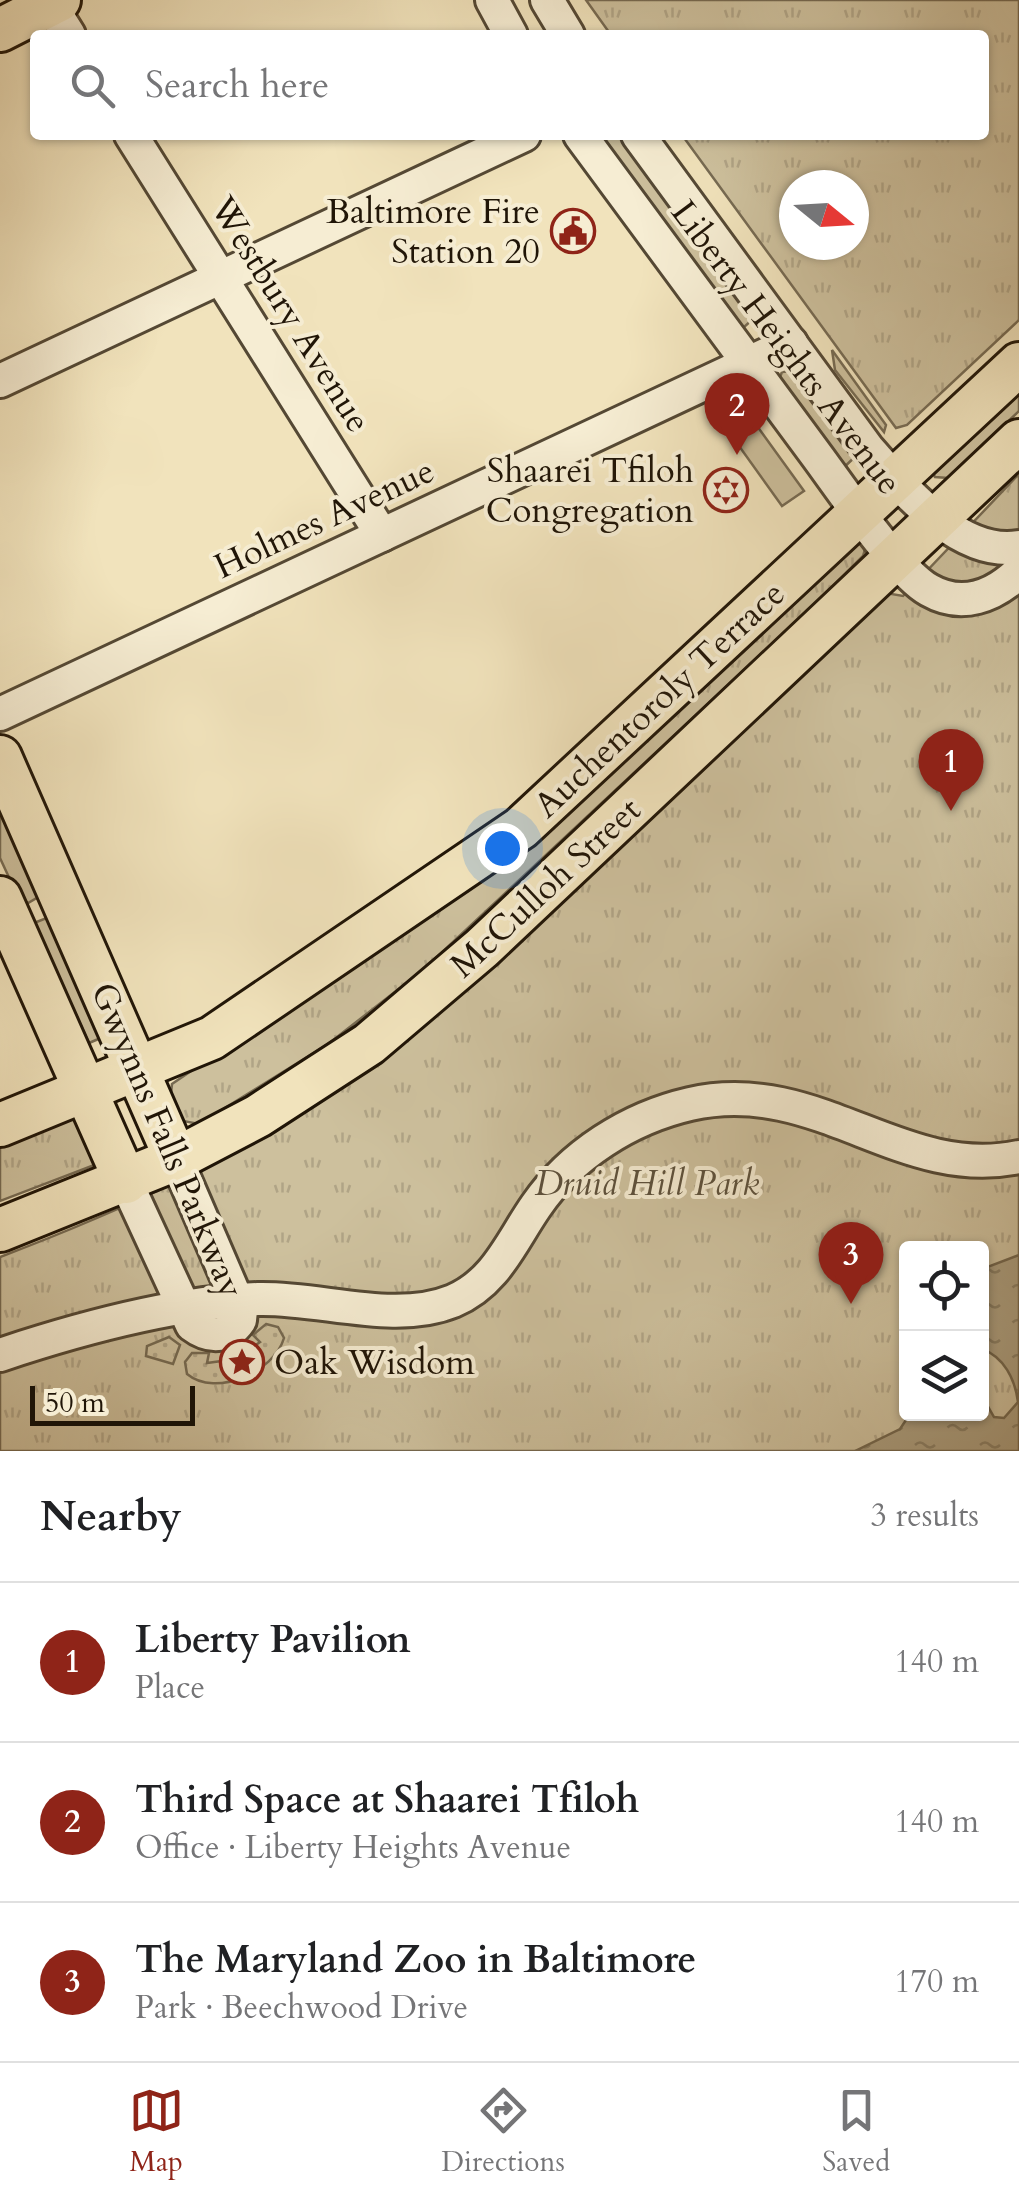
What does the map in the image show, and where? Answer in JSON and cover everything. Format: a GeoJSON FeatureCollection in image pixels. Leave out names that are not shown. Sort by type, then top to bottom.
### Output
{"type":"FeatureCollection","features":[{"type":"Feature","properties":{"kind":"main road"},"geometry":{"type":"LineString","coordinates":[[0,30],[60,8]]}},
{"type":"Feature","properties":{"kind":"main road","name":"Auchentoroly Terrace"},"geometry":{"type":"LineString","coordinates":[[0,1126],[140,1071],[239,1020],[521,828],[1019,364]]}},
{"type":"Feature","properties":{"kind":"main road","name":"McCulloh Street"},"geometry":{"type":"LineString","coordinates":[[0,1230],[176,1160],[298,1092],[401,1019],[1019,441]]}},
{"type":"Feature","properties":{"kind":"main road","name":"Gwynns Falls Parkway"},"geometry":{"type":"LineString","coordinates":[[0,757],[176,1160]]}},
{"type":"Feature","properties":{"kind":"main road","name":"Gwynns Falls Parkway"},"geometry":{"type":"LineString","coordinates":[[0,898],[126,1182]]}},
{"type":"Feature","properties":{"kind":"street"},"geometry":{"type":"LineString","coordinates":[[492,0],[508,30]]}},
{"type":"Feature","properties":{"kind":"street"},"geometry":{"type":"LineString","coordinates":[[547,0],[565,30]]}},
{"type":"Feature","properties":{"kind":"street","name":"Westbury Avenue"},"geometry":{"type":"LineString","coordinates":[[135,140],[382,535]]}},
{"type":"Feature","properties":{"kind":"street"},"geometry":{"type":"LineString","coordinates":[[0,381],[514,140]]}},
{"type":"Feature","properties":{"kind":"street","name":"Liberty Heights Avenue"},"geometry":{"type":"LineString","coordinates":[[584,140],[859,514],[921,585],[953,598],[983,597],[1019,572]]}},
{"type":"Feature","properties":{"kind":"street","name":"Liberty Heights Avenue"},"geometry":{"type":"LineString","coordinates":[[642,140],[868,449],[938,518],[988,548],[1019,548]]}},
{"type":"Feature","properties":{"kind":"street","name":"Holmes Avenue"},"geometry":{"type":"LineString","coordinates":[[0,714],[791,343]]}},
{"type":"Feature","properties":{"kind":"street"},"geometry":{"type":"LineString","coordinates":[[238,1301],[274,1299],[394,1309],[453,1301],[497,1268],[556,1179],[583,1156],[615,1133],[691,1104],[787,1102],[933,1155],[986,1162],[1019,1157]]}},
{"type":"Feature","properties":{"kind":"street","name":"Gwynns Falls Parkway"},"geometry":{"type":"LineString","coordinates":[[126,1182],[183,1310],[199,1330],[227,1332],[240,1320],[238,1301],[176,1160]]}},
{"type":"Feature","properties":{"kind":"street"},"geometry":{"type":"LineString","coordinates":[[0,1355],[183,1310]]}},
{"type":"Feature","properties":{"kind":"green space"},"geometry":{"type":"Polygon","coordinates":[[[586,0],[1019,0],[1019,320],[907,425],[896,428],[686,140],[989,140],[989,30],[607,30],[586,0]]]}},
{"type":"Feature","properties":{"kind":"green space"},"geometry":{"type":"Polygon","coordinates":[[[603,140],[629,140],[754,318],[742,329],[603,140]]]}},
{"type":"Feature","properties":{"kind":"green space"},"geometry":{"type":"Polygon","coordinates":[[[832,350],[886,425],[884,432],[835,370],[832,350]]]}},
{"type":"Feature","properties":{"kind":"green space"},"geometry":{"type":"Polygon","coordinates":[[[793,371],[857,455],[841,470],[778,382],[782,372],[793,371]]]}},
{"type":"Feature","properties":{"kind":"green space"},"geometry":{"type":"Polygon","coordinates":[[[1019,383],[1019,411],[948,478],[935,477],[932,471],[1019,383]]]}},
{"type":"Feature","properties":{"kind":"green space"},"geometry":{"type":"Polygon","coordinates":[[[744,408],[804,491],[782,506],[729,432],[744,408]]]}},
{"type":"Feature","properties":{"kind":"green space","name":"Druid Hill Park"},"geometry":{"type":"Polygon","coordinates":[[[1019,474],[1019,1451],[0,1451],[0,1257],[180,1180],[266,1134],[349,1082],[886,593],[903,596],[1019,474]]]}},
{"type":"Feature","properties":{"kind":"green space"},"geometry":{"type":"Polygon","coordinates":[[[860,539],[866,546],[863,556],[821,598],[423,970],[328,1044],[199,1124],[183,1121],[171,1094],[172,1084],[399,930],[860,539]]]}},
{"type":"Feature","properties":{"kind":"green space"},"geometry":{"type":"Polygon","coordinates":[[[0,801],[40,896],[28,903],[19,899],[0,858],[0,801]]]}},
{"type":"Feature","properties":{"kind":"green space"},"geometry":{"type":"Polygon","coordinates":[[[49,917],[103,1037],[89,1043],[34,923],[49,917]]]}},
{"type":"Feature","properties":{"kind":"green space"},"geometry":{"type":"Polygon","coordinates":[[[75,1116],[97,1164],[0,1201],[0,1143],[75,1116]]]}},
{"type":"Feature","properties":{"kind":"green space"},"geometry":{"type":"Polygon","coordinates":[[[266,1324],[278,1327],[284,1338],[257,1371],[243,1378],[213,1383],[187,1374],[185,1362],[192,1353],[209,1353],[207,1363],[236,1359],[260,1342],[253,1335],[266,1324]]]}},
{"type":"Feature","properties":{"kind":"green space"},"geometry":{"type":"Polygon","coordinates":[[[169,1337],[180,1345],[173,1364],[146,1356],[147,1346],[169,1337]]]}},
{"type":"Feature","properties":{"kind":"water"},"geometry":{"type":"Polygon","coordinates":[[[1019,1255],[1019,1451],[855,1451],[900,1429],[905,1421],[989,1421],[989,1408],[994,1417],[1004,1418],[1018,1402],[1007,1370],[989,1352],[989,1266],[1019,1255]]]}},
{"type":"Feature","properties":{"kind":"place","name":"Baltimore Fire Station 20"},"geometry":{"type":"Point","coordinates":[573,231]}},
{"type":"Feature","properties":{"kind":"place","name":"Third Space at Shaarei Tfiloh"},"geometry":{"type":"Point","coordinates":[737,455]}},
{"type":"Feature","properties":{"kind":"place","name":"Shaarei Tfiloh Congregation"},"geometry":{"type":"Point","coordinates":[726,490]}},
{"type":"Feature","properties":{"kind":"place","name":"Liberty Pavilion"},"geometry":{"type":"Point","coordinates":[951,811]}},
{"type":"Feature","properties":{"kind":"place","name":"The Maryland Zoo in Baltimore"},"geometry":{"type":"Point","coordinates":[851,1304]}},
{"type":"Feature","properties":{"kind":"place","name":"Oak Wisdom"},"geometry":{"type":"Point","coordinates":[242,1362]}}]}
